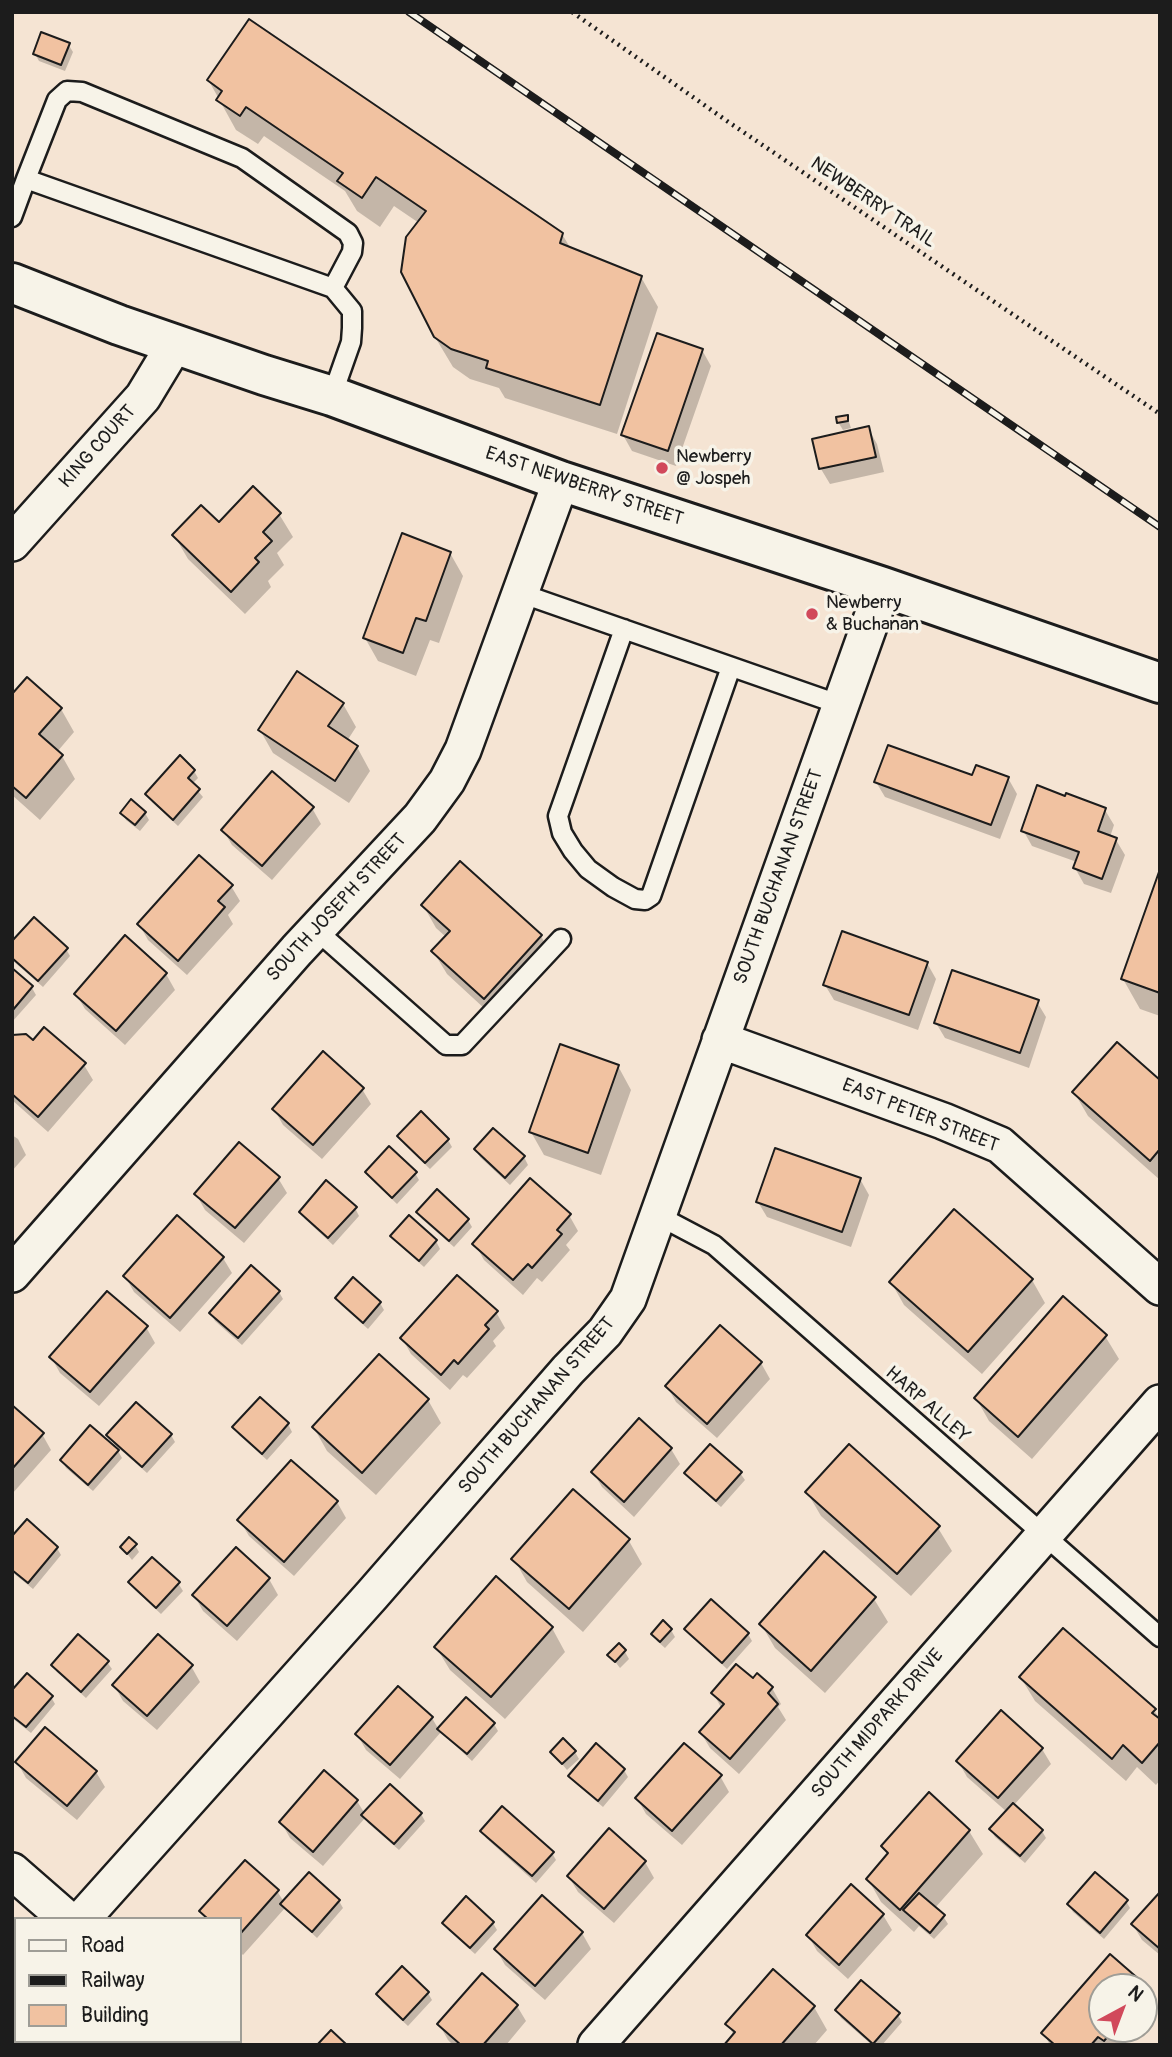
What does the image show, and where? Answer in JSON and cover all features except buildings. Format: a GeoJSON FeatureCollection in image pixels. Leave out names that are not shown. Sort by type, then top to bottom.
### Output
{"type":"FeatureCollection","features":[{"type":"Feature","properties":{"kind":"main road","name":"EAST NEWBERRY STREET"},"geometry":{"type":"LineString","coordinates":[[12,283],[118,325],[331,396],[561,481],[883,587],[1160,683]]}},
{"type":"Feature","properties":{"kind":"street","name":"KING COURT"},"geometry":{"type":"LineString","coordinates":[[16,533],[143,397],[176,344]]}},
{"type":"Feature","properties":{"kind":"street","name":"SOUTH JOSEPH STREET"},"geometry":{"type":"LineString","coordinates":[[12,1274],[316,930],[420,818],[447,781],[463,750],[561,481]]}},
{"type":"Feature","properties":{"kind":"street","name":"SOUTH BUCHANAN STREET"},"geometry":{"type":"LineString","coordinates":[[84,1917],[604,1332],[628,1299],[883,587]]}},
{"type":"Feature","properties":{"kind":"street","name":"EAST PETER STREET"},"geometry":{"type":"LineString","coordinates":[[720,1040],[943,1121],[1000,1145],[1160,1287]]}},
{"type":"Feature","properties":{"kind":"street","name":"SOUTH MIDPARK DRIVE"},"geometry":{"type":"LineString","coordinates":[[596,2045],[1160,1403]]}},
{"type":"Feature","properties":{"kind":"street"},"geometry":{"type":"LineString","coordinates":[[12,1871],[65,1917]]}},
{"type":"Feature","properties":{"kind":"lane"},"geometry":{"type":"LineString","coordinates":[[12,217],[57,100],[67,91],[82,92],[242,158],[348,233],[353,243],[352,251],[333,288]]}},
{"type":"Feature","properties":{"kind":"lane"},"geometry":{"type":"LineString","coordinates":[[26,180],[333,288],[352,311],[352,328],[351,342],[331,396]]}},
{"type":"Feature","properties":{"kind":"lane"},"geometry":{"type":"LineString","coordinates":[[520,593],[841,705]]}},
{"type":"Feature","properties":{"kind":"lane"},"geometry":{"type":"LineString","coordinates":[[624,629],[558,816],[562,833],[588,869],[635,899],[645,900],[652,896],[732,667]]}},
{"type":"Feature","properties":{"kind":"lane"},"geometry":{"type":"LineString","coordinates":[[316,930],[446,1045],[462,1045],[561,939]]}},
{"type":"Feature","properties":{"kind":"lane","name":"HARP ALLEY"},"geometry":{"type":"LineString","coordinates":[[659,1216],[714,1245],[1160,1637]]}},
{"type":"Feature","properties":{"kind":"path","name":"NEWBERRY TRAIL"},"geometry":{"type":"LineString","coordinates":[[572,12],[727,121],[1160,414]]}},
{"type":"Feature","properties":{"kind":"railway"},"geometry":{"type":"LineString","coordinates":[[409,12],[1160,527]]}},
{"type":"Feature","properties":{"kind":"place","name":"Newberry @ Jospeh"},"geometry":{"type":"Point","coordinates":[662,468]}},
{"type":"Feature","properties":{"kind":"place","name":"Newberry & Buchanan"},"geometry":{"type":"Point","coordinates":[812,614]}}]}
